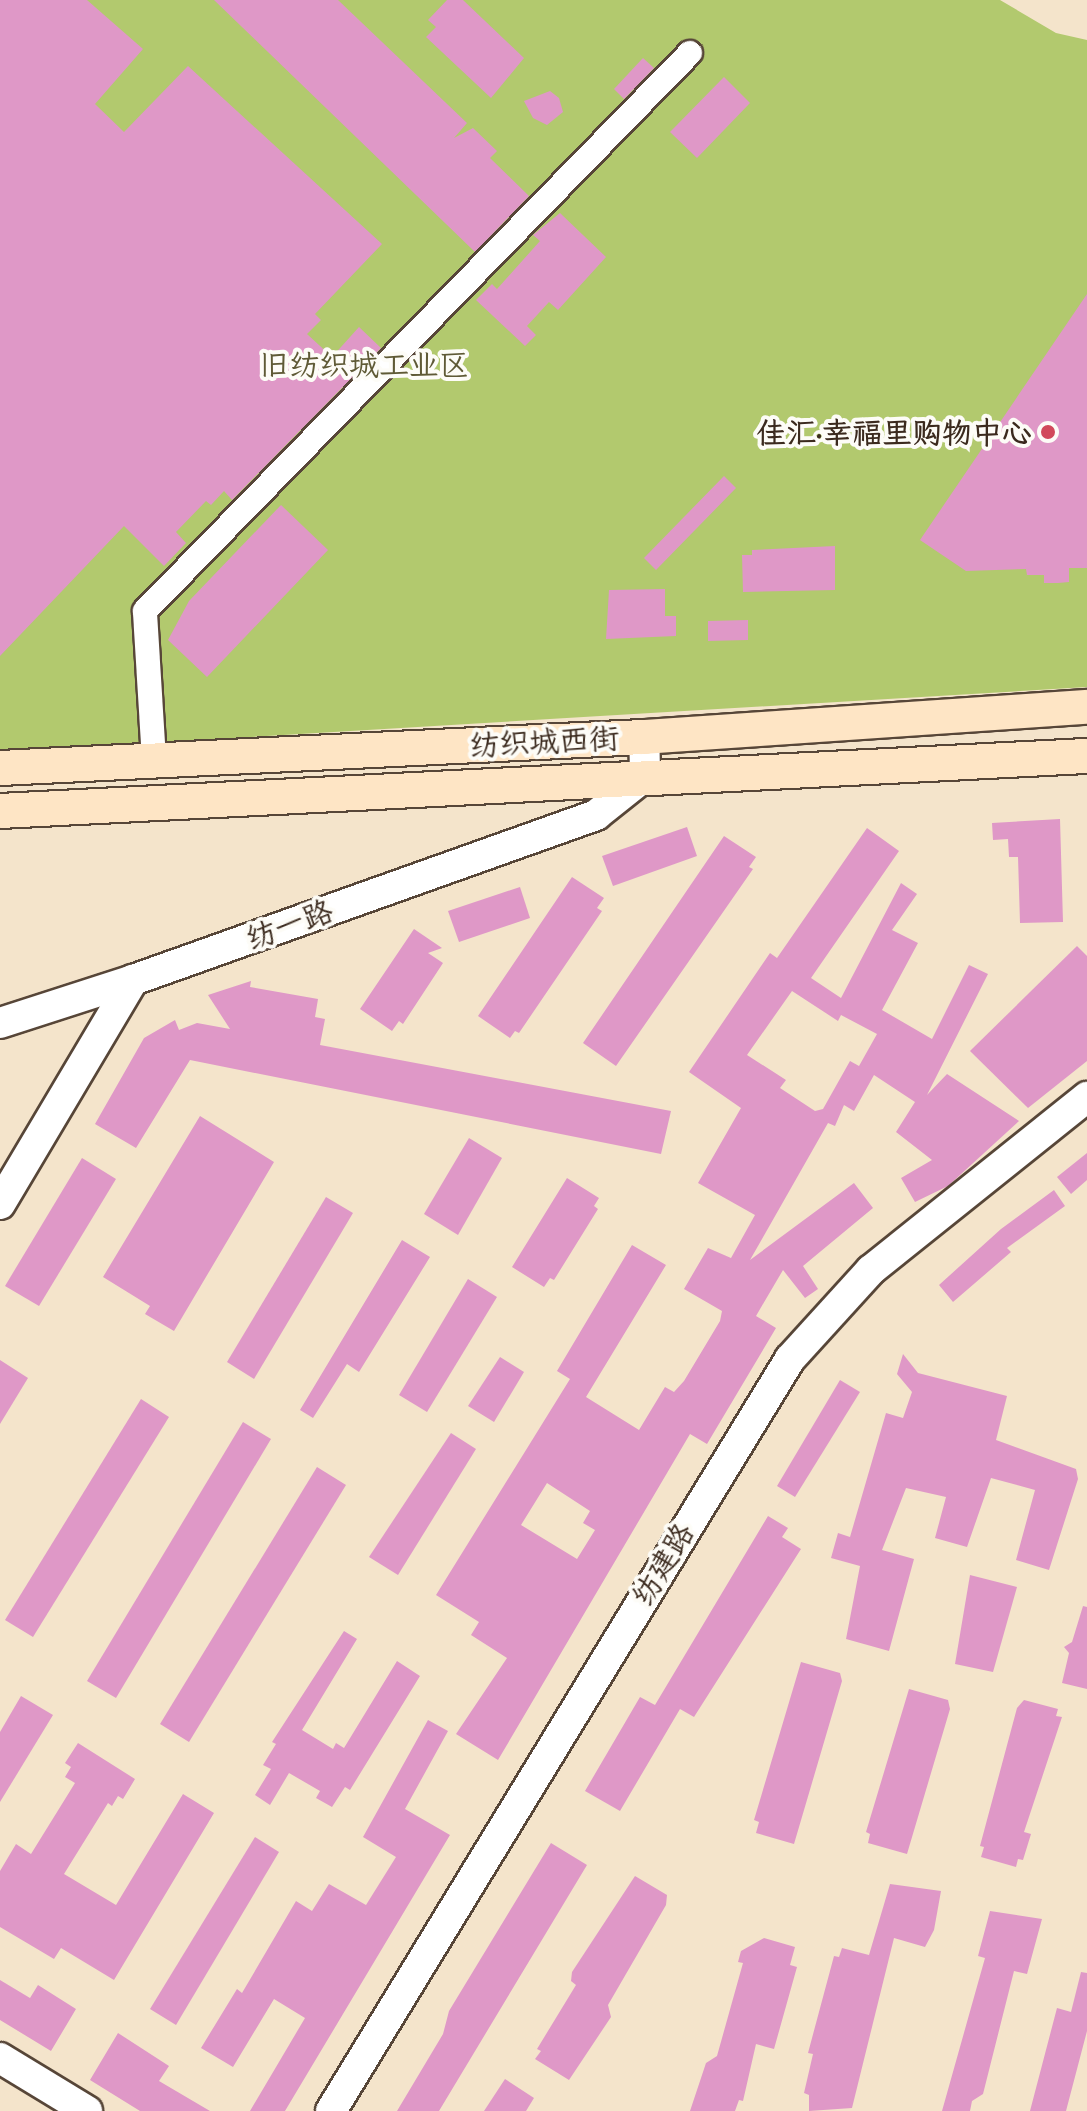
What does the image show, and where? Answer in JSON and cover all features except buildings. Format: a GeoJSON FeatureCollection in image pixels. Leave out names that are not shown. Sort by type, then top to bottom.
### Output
{"type":"FeatureCollection","features":[{"type":"Feature","properties":{"kind":"main road","name":"纺织城西街"},"geometry":{"type":"LineString","coordinates":[[0,768],[644,737],[1087,707]]}},
{"type":"Feature","properties":{"kind":"main road","name":"纺织城西街"},"geometry":{"type":"LineString","coordinates":[[0,811],[1087,756]]}},
{"type":"Feature","properties":{"kind":"street"},"geometry":{"type":"LineString","coordinates":[[154,760],[145,611],[690,53]]}},
{"type":"Feature","properties":{"kind":"street"},"geometry":{"type":"LineString","coordinates":[[644,737],[645,776]]}},
{"type":"Feature","properties":{"kind":"street","name":"纺一路"},"geometry":{"type":"LineString","coordinates":[[0,1023],[133,980],[596,815],[645,776]]}},
{"type":"Feature","properties":{"kind":"street"},"geometry":{"type":"LineString","coordinates":[[0,1204],[133,980]]}},
{"type":"Feature","properties":{"kind":"street","name":"纺建路"},"geometry":{"type":"LineString","coordinates":[[331,2111],[790,1359],[871,1270],[1087,1097]]}},
{"type":"Feature","properties":{"kind":"street"},"geometry":{"type":"LineString","coordinates":[[0,2058],[87,2111]]}},
{"type":"Feature","properties":{"kind":"green space","name":"旧纺织城工业区"},"geometry":{"type":"Polygon","coordinates":[[[0,0],[1000,0],[1056,33],[1087,40],[1087,687],[0,752],[0,0]]]}},
{"type":"Feature","properties":{"kind":"place","name":"佳汇·幸福里购物中心"},"geometry":{"type":"Point","coordinates":[1048,432]}}]}
